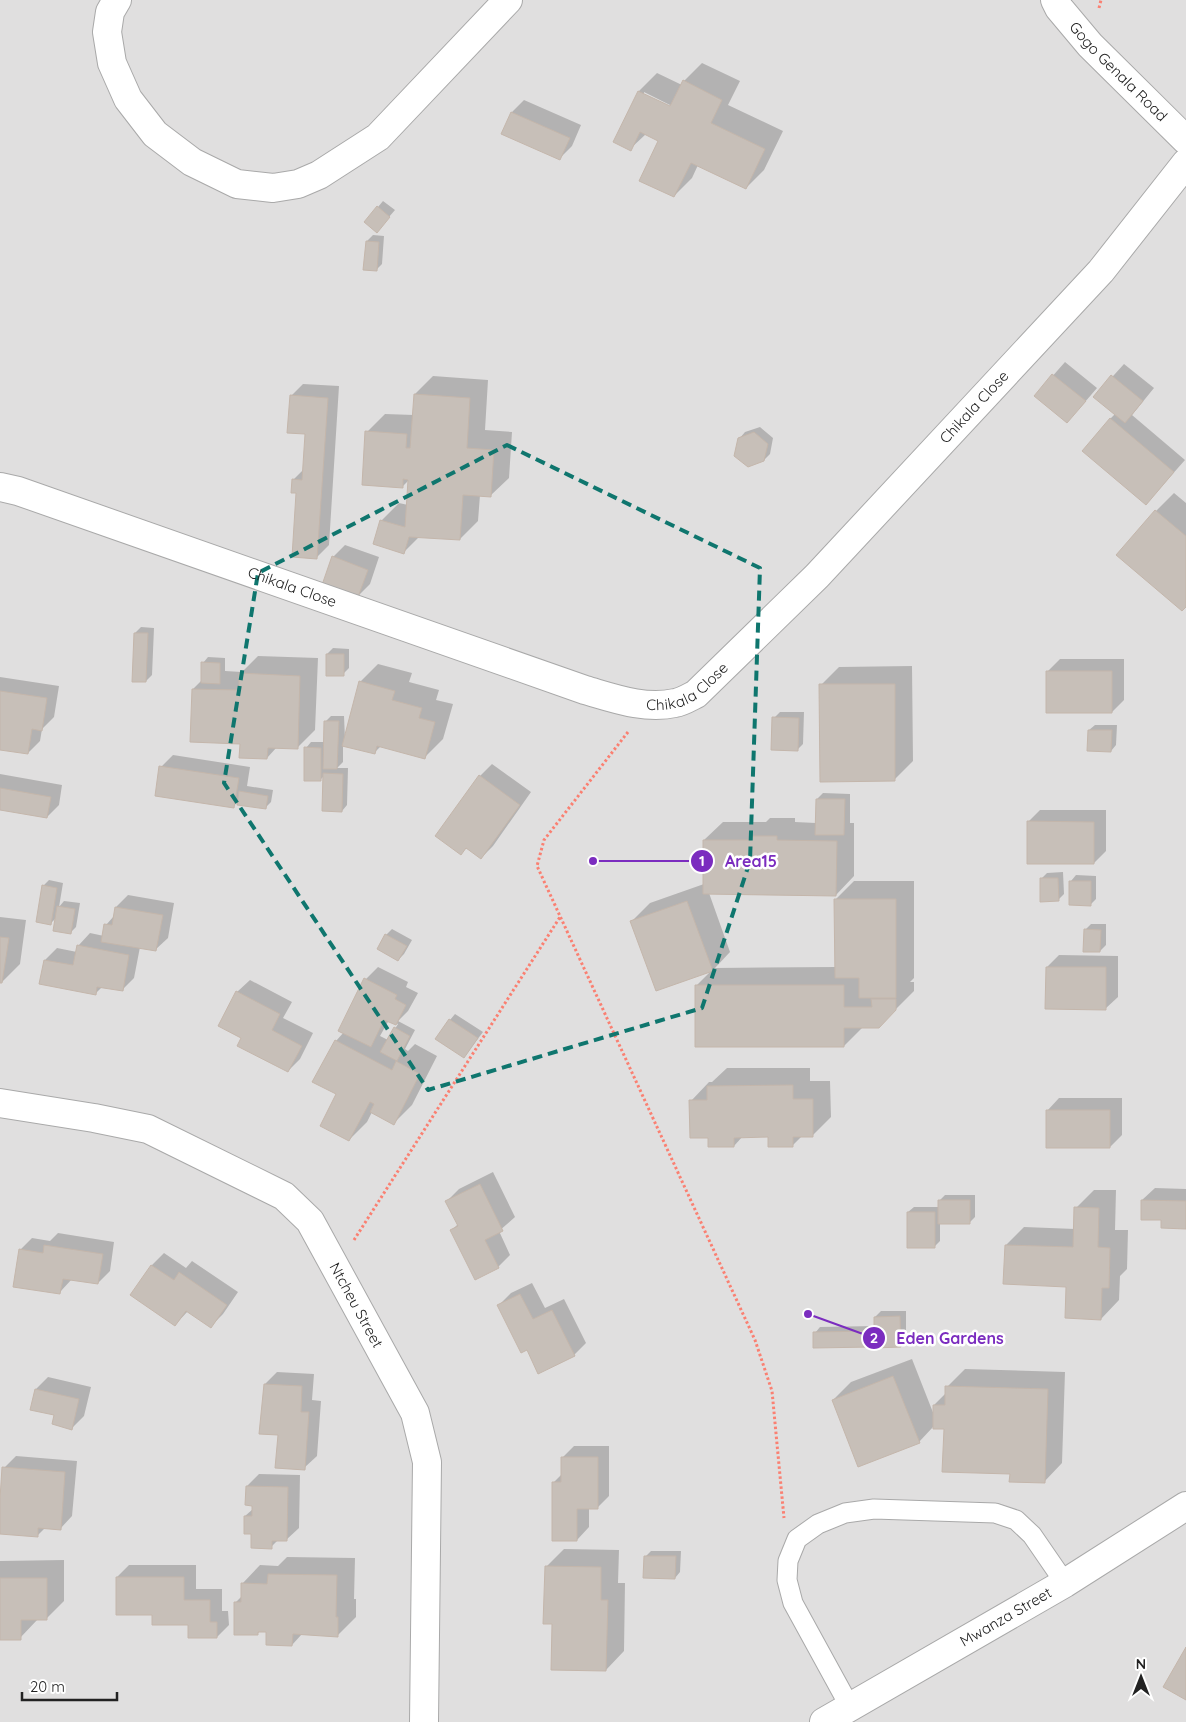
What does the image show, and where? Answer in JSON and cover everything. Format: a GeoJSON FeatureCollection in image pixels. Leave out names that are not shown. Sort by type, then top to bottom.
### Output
{"type":"FeatureCollection","features":[{"type":"Feature","properties":{"kind":"street"},"geometry":{"type":"LineString","coordinates":[[117,0],[110,12],[107,32],[112,63],[128,99],[155,134],[192,162],[237,184],[273,188],[298,184],[319,175],[378,137],[508,0]]}},
{"type":"Feature","properties":{"kind":"street","name":"Gogo Genala Road"},"geometry":{"type":"LineString","coordinates":[[1055,0],[1090,45],[1186,140]]}},
{"type":"Feature","properties":{"kind":"street","name":"Chikala Close"},"geometry":{"type":"LineString","coordinates":[[0,487],[18,491],[585,690],[620,701],[649,705],[675,703],[696,694],[817,576],[1101,271],[1186,163]]}},
{"type":"Feature","properties":{"kind":"street","name":"Ntcheu Street"},"geometry":{"type":"LineString","coordinates":[[0,1103],[148,1129],[284,1196],[310,1221],[416,1413],[422,1437],[427,1462],[424,1722]]}},
{"type":"Feature","properties":{"kind":"street","name":"Mwanza Street"},"geometry":{"type":"LineString","coordinates":[[824,1722],[1065,1583],[1186,1506]]}},
{"type":"Feature","properties":{"kind":"lane"},"geometry":{"type":"LineString","coordinates":[[850,1707],[793,1603],[787,1580],[788,1561],[798,1539],[818,1524],[845,1513],[874,1510],[995,1513],[1016,1520],[1032,1534],[1065,1583]]}},
{"type":"Feature","properties":{"kind":"path"},"geometry":{"type":"LineString","coordinates":[[649,705],[544,840],[537,866],[755,1340],[772,1392],[788,1561]]}},
{"type":"Feature","properties":{"kind":"path"},"geometry":{"type":"LineString","coordinates":[[336,1268],[560,916]]}},
{"type":"Feature","properties":{"kind":"highlighted area"},"geometry":{"type":"Polygon","coordinates":[[[507,445],[760,568],[750,861],[702,1008],[428,1090],[224,783],[258,573],[507,445]]]}},
{"type":"Feature","properties":{"kind":"shaded area"},"geometry":{"type":"Polygon","coordinates":[[[0,0],[1186,0],[1186,1722],[0,1722],[0,0]]]}},
{"type":"Feature","properties":{"kind":"building"},"geometry":{"type":"Polygon","coordinates":[[[683,80],[722,100],[711,123],[765,149],[746,189],[691,163],[674,197],[639,181],[658,141],[640,132],[631,151],[613,142],[638,91],[670,106],[683,80]]]}},
{"type":"Feature","properties":{"kind":"building"},"geometry":{"type":"Polygon","coordinates":[[[511,112],[570,138],[560,160],[501,134],[511,112]]]}},
{"type":"Feature","properties":{"kind":"building"},"geometry":{"type":"Polygon","coordinates":[[[377,206],[390,217],[377,233],[364,222],[377,206]]]}},
{"type":"Feature","properties":{"kind":"building"},"geometry":{"type":"Polygon","coordinates":[[[366,241],[379,242],[377,271],[363,270],[366,241]]]}},
{"type":"Feature","properties":{"kind":"building"},"geometry":{"type":"Polygon","coordinates":[[[1052,374],[1086,401],[1067,423],[1034,396],[1052,374]]]}},
{"type":"Feature","properties":{"kind":"building"},"geometry":{"type":"Polygon","coordinates":[[[1111,375],[1143,401],[1125,423],[1093,397],[1111,375]]]}},
{"type":"Feature","properties":{"kind":"building"},"geometry":{"type":"Polygon","coordinates":[[[414,394],[470,398],[467,448],[494,450],[491,497],[463,495],[460,540],[409,537],[404,554],[373,544],[380,520],[405,527],[408,480],[403,479],[403,488],[362,485],[365,431],[407,434],[406,448],[410,448],[414,394]]]}},
{"type":"Feature","properties":{"kind":"building"},"geometry":{"type":"Polygon","coordinates":[[[290,395],[328,398],[317,559],[292,557],[296,493],[291,493],[292,479],[302,480],[305,434],[287,433],[290,395]]]}},
{"type":"Feature","properties":{"kind":"building"},"geometry":{"type":"Polygon","coordinates":[[[1110,418],[1174,472],[1146,505],[1082,451],[1110,418]]]}},
{"type":"Feature","properties":{"kind":"building"},"geometry":{"type":"Polygon","coordinates":[[[754,432],[768,444],[764,461],[748,467],[734,456],[738,438],[754,432]]]}},
{"type":"Feature","properties":{"kind":"building"},"geometry":{"type":"Polygon","coordinates":[[[1155,510],[1186,536],[1186,607],[1182,611],[1116,555],[1155,510]]]}},
{"type":"Feature","properties":{"kind":"building"},"geometry":{"type":"Polygon","coordinates":[[[332,556],[368,570],[358,597],[322,585],[332,556]]]}},
{"type":"Feature","properties":{"kind":"building"},"geometry":{"type":"Polygon","coordinates":[[[134,633],[148,633],[146,682],[132,682],[134,633]]]}},
{"type":"Feature","properties":{"kind":"building"},"geometry":{"type":"Polygon","coordinates":[[[326,654],[344,654],[344,676],[326,676],[326,654]]]}},
{"type":"Feature","properties":{"kind":"building"},"geometry":{"type":"Polygon","coordinates":[[[201,662],[220,663],[220,684],[201,683],[201,662]]]}},
{"type":"Feature","properties":{"kind":"building"},"geometry":{"type":"Polygon","coordinates":[[[1046,671],[1112,671],[1112,713],[1046,713],[1046,671]]]}},
{"type":"Feature","properties":{"kind":"building"},"geometry":{"type":"Polygon","coordinates":[[[239,673],[300,676],[298,749],[268,748],[267,759],[239,758],[240,744],[190,742],[192,689],[239,690],[239,673]]]}},
{"type":"Feature","properties":{"kind":"building"},"geometry":{"type":"Polygon","coordinates":[[[359,681],[395,691],[392,700],[422,708],[419,718],[435,722],[425,759],[377,746],[375,754],[342,746],[359,681]]]}},
{"type":"Feature","properties":{"kind":"building"},"geometry":{"type":"Polygon","coordinates":[[[819,684],[895,684],[895,781],[820,782],[819,684]]]}},
{"type":"Feature","properties":{"kind":"building"},"geometry":{"type":"Polygon","coordinates":[[[0,691],[47,698],[42,731],[32,729],[28,754],[0,750],[0,691]]]}},
{"type":"Feature","properties":{"kind":"building"},"geometry":{"type":"Polygon","coordinates":[[[772,717],[799,718],[798,751],[771,750],[772,717]]]}},
{"type":"Feature","properties":{"kind":"building"},"geometry":{"type":"Polygon","coordinates":[[[324,721],[339,721],[337,769],[323,769],[324,721]]]}},
{"type":"Feature","properties":{"kind":"building"},"geometry":{"type":"Polygon","coordinates":[[[1088,730],[1112,730],[1111,752],[1087,751],[1088,730]]]}},
{"type":"Feature","properties":{"kind":"building"},"geometry":{"type":"Polygon","coordinates":[[[304,747],[321,748],[321,781],[304,781],[304,747]]]}},
{"type":"Feature","properties":{"kind":"building"},"geometry":{"type":"Polygon","coordinates":[[[159,766],[239,778],[234,808],[155,796],[159,766]]]}},
{"type":"Feature","properties":{"kind":"building"},"geometry":{"type":"Polygon","coordinates":[[[323,773],[343,774],[342,812],[322,811],[323,773]]]}},
{"type":"Feature","properties":{"kind":"building"},"geometry":{"type":"Polygon","coordinates":[[[479,775],[520,805],[481,859],[466,848],[461,855],[435,836],[479,775]]]}},
{"type":"Feature","properties":{"kind":"building"},"geometry":{"type":"Polygon","coordinates":[[[0,788],[51,797],[47,818],[0,810],[0,788]]]}},
{"type":"Feature","properties":{"kind":"building"},"geometry":{"type":"Polygon","coordinates":[[[239,791],[268,796],[266,809],[237,805],[239,791]]]}},
{"type":"Feature","properties":{"kind":"building"},"geometry":{"type":"Polygon","coordinates":[[[816,799],[845,799],[844,835],[815,835],[816,799]]]}},
{"type":"Feature","properties":{"kind":"building"},"geometry":{"type":"Polygon","coordinates":[[[1027,821],[1094,822],[1094,864],[1027,864],[1027,821]]]}},
{"type":"Feature","properties":{"kind":"building"},"geometry":{"type":"Polygon","coordinates":[[[751,836],[777,836],[777,840],[837,841],[836,896],[703,894],[703,840],[751,840],[751,836]]]}},
{"type":"Feature","properties":{"kind":"building"},"geometry":{"type":"Polygon","coordinates":[[[1040,878],[1058,878],[1059,901],[1040,902],[1040,878]]]}},
{"type":"Feature","properties":{"kind":"building"},"geometry":{"type":"Polygon","coordinates":[[[1069,881],[1091,881],[1091,906],[1069,905],[1069,881]]]}},
{"type":"Feature","properties":{"kind":"building"},"geometry":{"type":"Polygon","coordinates":[[[42,885],[57,888],[51,925],[36,922],[42,885]]]}},
{"type":"Feature","properties":{"kind":"building"},"geometry":{"type":"Polygon","coordinates":[[[834,899],[896,899],[896,998],[859,998],[859,978],[835,978],[834,899]]]}},
{"type":"Feature","properties":{"kind":"building"},"geometry":{"type":"Polygon","coordinates":[[[687,901],[713,971],[656,991],[630,921],[687,901]]]}},
{"type":"Feature","properties":{"kind":"building"},"geometry":{"type":"Polygon","coordinates":[[[57,906],[75,909],[71,934],[53,931],[57,906]]]}},
{"type":"Feature","properties":{"kind":"building"},"geometry":{"type":"Polygon","coordinates":[[[115,907],[163,915],[156,951],[101,942],[104,924],[112,925],[115,907]]]}},
{"type":"Feature","properties":{"kind":"building"},"geometry":{"type":"Polygon","coordinates":[[[1084,929],[1101,930],[1100,952],[1083,952],[1084,929]]]}},
{"type":"Feature","properties":{"kind":"building"},"geometry":{"type":"Polygon","coordinates":[[[385,934],[407,946],[398,961],[377,949],[385,934]]]}},
{"type":"Feature","properties":{"kind":"building"},"geometry":{"type":"Polygon","coordinates":[[[0,937],[9,938],[2,983],[0,983],[0,937]]]}},
{"type":"Feature","properties":{"kind":"building"},"geometry":{"type":"Polygon","coordinates":[[[77,945],[129,955],[123,991],[97,987],[96,995],[39,984],[44,960],[73,965],[77,945]]]}},
{"type":"Feature","properties":{"kind":"building"},"geometry":{"type":"Polygon","coordinates":[[[1046,967],[1106,967],[1106,1010],[1045,1009],[1046,967]]]}},
{"type":"Feature","properties":{"kind":"building"},"geometry":{"type":"Polygon","coordinates":[[[364,978],[397,995],[395,999],[406,1005],[396,1025],[384,1020],[371,1047],[338,1031],[364,978]]]}},
{"type":"Feature","properties":{"kind":"building"},"geometry":{"type":"Polygon","coordinates":[[[695,985],[844,985],[844,1007],[872,1007],[871,999],[896,999],[896,1010],[879,1028],[844,1028],[844,1047],[695,1047],[695,985]]]}},
{"type":"Feature","properties":{"kind":"building"},"geometry":{"type":"Polygon","coordinates":[[[236,991],[280,1014],[272,1030],[302,1046],[288,1072],[237,1046],[241,1038],[218,1026],[236,991]]]}},
{"type":"Feature","properties":{"kind":"building"},"geometry":{"type":"Polygon","coordinates":[[[449,1019],[478,1038],[464,1058],[435,1039],[449,1019]]]}},
{"type":"Feature","properties":{"kind":"building"},"geometry":{"type":"Polygon","coordinates":[[[394,1027],[410,1036],[397,1061],[380,1052],[394,1027]]]}},
{"type":"Feature","properties":{"kind":"building"},"geometry":{"type":"Polygon","coordinates":[[[335,1040],[392,1070],[396,1061],[420,1074],[394,1125],[370,1112],[374,1104],[370,1102],[349,1141],[320,1126],[336,1094],[312,1082],[335,1040]]]}},
{"type":"Feature","properties":{"kind":"building"},"geometry":{"type":"Polygon","coordinates":[[[793,1085],[793,1099],[813,1099],[813,1137],[793,1137],[793,1147],[768,1147],[768,1137],[734,1138],[734,1147],[708,1147],[708,1138],[690,1138],[689,1100],[707,1100],[707,1086],[793,1085]]]}},
{"type":"Feature","properties":{"kind":"building"},"geometry":{"type":"Polygon","coordinates":[[[1046,1110],[1110,1110],[1110,1148],[1046,1148],[1046,1110]]]}},
{"type":"Feature","properties":{"kind":"building"},"geometry":{"type":"Polygon","coordinates":[[[480,1184],[503,1231],[485,1240],[499,1268],[475,1280],[450,1230],[458,1226],[445,1201],[480,1184]]]}},
{"type":"Feature","properties":{"kind":"building"},"geometry":{"type":"Polygon","coordinates":[[[938,1200],[970,1200],[970,1224],[938,1224],[938,1200]]]}},
{"type":"Feature","properties":{"kind":"building"},"geometry":{"type":"Polygon","coordinates":[[[1141,1200],[1186,1201],[1186,1229],[1161,1228],[1161,1220],[1141,1220],[1141,1200]]]}},
{"type":"Feature","properties":{"kind":"building"},"geometry":{"type":"Polygon","coordinates":[[[1074,1207],[1099,1208],[1098,1247],[1110,1248],[1109,1288],[1102,1288],[1101,1320],[1065,1318],[1066,1287],[1003,1284],[1005,1245],[1073,1247],[1074,1207]]]}},
{"type":"Feature","properties":{"kind":"building"},"geometry":{"type":"Polygon","coordinates":[[[907,1212],[935,1212],[935,1248],[907,1248],[907,1212]]]}},
{"type":"Feature","properties":{"kind":"building"},"geometry":{"type":"Polygon","coordinates":[[[44,1245],[103,1254],[98,1284],[63,1279],[60,1294],[13,1287],[19,1249],[43,1253],[44,1245]]]}},
{"type":"Feature","properties":{"kind":"building"},"geometry":{"type":"Polygon","coordinates":[[[151,1265],[174,1280],[179,1272],[227,1305],[211,1328],[186,1311],[175,1326],[130,1295],[151,1265]]]}},
{"type":"Feature","properties":{"kind":"building"},"geometry":{"type":"Polygon","coordinates":[[[520,1294],[533,1319],[552,1310],[575,1356],[538,1374],[527,1350],[521,1353],[497,1305],[520,1294]]]}},
{"type":"Feature","properties":{"kind":"building"},"geometry":{"type":"Polygon","coordinates":[[[900,1316],[901,1347],[874,1348],[874,1317],[900,1316]]]}},
{"type":"Feature","properties":{"kind":"building"},"geometry":{"type":"Polygon","coordinates":[[[871,1331],[872,1347],[813,1348],[813,1332],[871,1331]]]}},
{"type":"Feature","properties":{"kind":"building"},"geometry":{"type":"Polygon","coordinates":[[[893,1376],[920,1443],[858,1467],[832,1400],[893,1376]]]}},
{"type":"Feature","properties":{"kind":"building"},"geometry":{"type":"Polygon","coordinates":[[[264,1384],[302,1386],[301,1412],[309,1412],[305,1470],[275,1468],[278,1435],[259,1434],[264,1384]]]}},
{"type":"Feature","properties":{"kind":"building"},"geometry":{"type":"Polygon","coordinates":[[[945,1386],[1048,1389],[1045,1483],[1009,1482],[1010,1474],[942,1472],[944,1429],[933,1429],[933,1405],[945,1405],[945,1386]]]}},
{"type":"Feature","properties":{"kind":"building"},"geometry":{"type":"Polygon","coordinates":[[[35,1389],[79,1399],[72,1430],[52,1424],[54,1415],[30,1410],[35,1389]]]}},
{"type":"Feature","properties":{"kind":"building"},"geometry":{"type":"Polygon","coordinates":[[[561,1457],[598,1457],[598,1509],[577,1509],[577,1541],[552,1541],[552,1482],[561,1482],[561,1457]]]}},
{"type":"Feature","properties":{"kind":"building"},"geometry":{"type":"Polygon","coordinates":[[[2,1467],[65,1472],[61,1530],[38,1528],[38,1537],[0,1534],[2,1467]]]}},
{"type":"Feature","properties":{"kind":"building"},"geometry":{"type":"Polygon","coordinates":[[[246,1486],[288,1487],[287,1541],[272,1541],[272,1549],[251,1548],[251,1534],[244,1534],[244,1516],[252,1516],[252,1506],[245,1505],[246,1486]]]}},
{"type":"Feature","properties":{"kind":"building"},"geometry":{"type":"Polygon","coordinates":[[[644,1556],[676,1556],[675,1579],[643,1578],[644,1556]]]}},
{"type":"Feature","properties":{"kind":"building"},"geometry":{"type":"Polygon","coordinates":[[[545,1566],[601,1567],[601,1600],[608,1600],[606,1671],[551,1670],[552,1624],[543,1624],[545,1566]]]}},
{"type":"Feature","properties":{"kind":"building"},"geometry":{"type":"Polygon","coordinates":[[[268,1574],[337,1575],[336,1617],[338,1617],[338,1637],[293,1634],[292,1646],[266,1645],[266,1632],[258,1632],[258,1635],[234,1635],[234,1602],[241,1602],[241,1583],[267,1584],[268,1574]]]}},
{"type":"Feature","properties":{"kind":"building"},"geometry":{"type":"Polygon","coordinates":[[[116,1577],[184,1577],[184,1600],[210,1600],[210,1622],[217,1622],[217,1638],[188,1638],[188,1625],[152,1625],[152,1615],[116,1615],[116,1577]]]}},
{"type":"Feature","properties":{"kind":"building"},"geometry":{"type":"Polygon","coordinates":[[[0,1578],[47,1578],[47,1620],[21,1620],[21,1640],[0,1640],[0,1578]]]}},
{"type":"Feature","properties":{"kind":"building"},"geometry":{"type":"Polygon","coordinates":[[[1186,1647],[1186,1700],[1163,1687],[1186,1647]]]}},
{"type":"Feature","properties":{"kind":"place","name":"Area15"},"geometry":{"type":"Point","coordinates":[593,861]}},
{"type":"Feature","properties":{"kind":"place","name":"Eden Gardens"},"geometry":{"type":"Point","coordinates":[808,1314]}}]}
